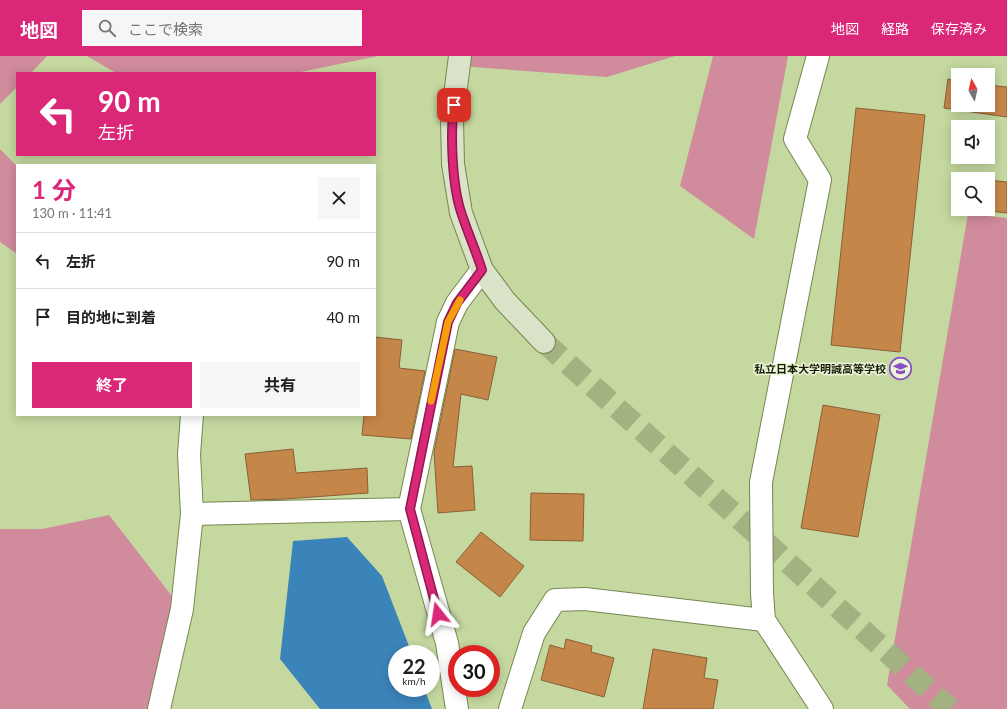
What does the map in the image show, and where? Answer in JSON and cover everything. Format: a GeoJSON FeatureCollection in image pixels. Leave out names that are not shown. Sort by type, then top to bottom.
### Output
{"type":"FeatureCollection","features":[{"type":"Feature","properties":{"kind":"street"},"geometry":{"type":"LineString","coordinates":[[460,56],[452,119],[453,164],[461,214],[482,270],[505,301],[544,342]]}},
{"type":"Feature","properties":{"kind":"street"},"geometry":{"type":"LineString","coordinates":[[818,56],[795,139],[820,180],[761,482],[762,593],[764,620],[822,709]]}},
{"type":"Feature","properties":{"kind":"street"},"geometry":{"type":"LineString","coordinates":[[457,709],[446,643],[410,509],[448,322],[457,303],[482,270]]}},
{"type":"Feature","properties":{"kind":"street"},"geometry":{"type":"LineString","coordinates":[[159,709],[182,609],[192,514],[189,454],[192,416]]}},
{"type":"Feature","properties":{"kind":"street"},"geometry":{"type":"LineString","coordinates":[[192,514],[410,509]]}},
{"type":"Feature","properties":{"kind":"street"},"geometry":{"type":"LineString","coordinates":[[510,709],[534,633],[555,600],[585,599],[764,620]]}},
{"type":"Feature","properties":{"kind":"shaded area"},"geometry":{"type":"Polygon","coordinates":[[[0,56],[47,56],[32,72],[16,72],[16,88],[0,104],[0,56]]]}},
{"type":"Feature","properties":{"kind":"shaded area"},"geometry":{"type":"Polygon","coordinates":[[[87,56],[378,56],[301,72],[114,72],[87,56]]]}},
{"type":"Feature","properties":{"kind":"shaded area"},"geometry":{"type":"Polygon","coordinates":[[[460,56],[675,56],[607,77],[459,66],[460,56]]]}},
{"type":"Feature","properties":{"kind":"shaded area"},"geometry":{"type":"Polygon","coordinates":[[[713,56],[788,56],[754,239],[680,186],[713,56]]]}},
{"type":"Feature","properties":{"kind":"shaded area"},"geometry":{"type":"Polygon","coordinates":[[[0,149],[16,165],[16,253],[0,242],[0,149]]]}},
{"type":"Feature","properties":{"kind":"shaded area"},"geometry":{"type":"Polygon","coordinates":[[[968,216],[1007,218],[1007,709],[910,709],[887,685],[968,216]]]}},
{"type":"Feature","properties":{"kind":"shaded area"},"geometry":{"type":"Polygon","coordinates":[[[109,515],[182,609],[159,709],[0,709],[0,529],[42,529],[109,515]]]}},
{"type":"Feature","properties":{"kind":"water"},"geometry":{"type":"Polygon","coordinates":[[[347,537],[382,576],[409,645],[388,645],[388,697],[427,697],[432,709],[320,709],[280,659],[293,541],[347,537]]]}},
{"type":"Feature","properties":{"kind":"building"},"geometry":{"type":"Polygon","coordinates":[[[948,79],[951,80],[951,109],[944,108],[948,79]]]}},
{"type":"Feature","properties":{"kind":"building"},"geometry":{"type":"Polygon","coordinates":[[[995,86],[1007,87],[1007,117],[972,112],[995,112],[995,86]]]}},
{"type":"Feature","properties":{"kind":"building"},"geometry":{"type":"Polygon","coordinates":[[[856,108],[925,115],[900,352],[831,345],[856,108]]]}},
{"type":"Feature","properties":{"kind":"building"},"geometry":{"type":"Polygon","coordinates":[[[995,181],[1007,182],[1007,213],[995,212],[995,181]]]}},
{"type":"Feature","properties":{"kind":"building"},"geometry":{"type":"Polygon","coordinates":[[[376,337],[402,340],[399,368],[425,371],[411,439],[362,435],[364,416],[376,416],[376,337]]]}},
{"type":"Feature","properties":{"kind":"building"},"geometry":{"type":"Polygon","coordinates":[[[455,349],[497,357],[488,400],[461,394],[453,467],[472,466],[475,510],[438,513],[434,452],[455,349]]]}},
{"type":"Feature","properties":{"kind":"building"},"geometry":{"type":"Polygon","coordinates":[[[823,405],[880,415],[858,537],[801,528],[823,405]]]}},
{"type":"Feature","properties":{"kind":"building"},"geometry":{"type":"Polygon","coordinates":[[[293,449],[296,473],[367,468],[368,493],[251,500],[245,454],[293,449]]]}},
{"type":"Feature","properties":{"kind":"building"},"geometry":{"type":"Polygon","coordinates":[[[531,493],[584,494],[583,541],[530,540],[531,493]]]}},
{"type":"Feature","properties":{"kind":"building"},"geometry":{"type":"Polygon","coordinates":[[[481,532],[524,566],[500,597],[456,562],[481,532]]]}},
{"type":"Feature","properties":{"kind":"building"},"geometry":{"type":"Polygon","coordinates":[[[566,639],[592,646],[591,652],[614,658],[604,697],[541,680],[550,645],[564,649],[566,639]]]}},
{"type":"Feature","properties":{"kind":"building"},"geometry":{"type":"Polygon","coordinates":[[[653,649],[707,658],[704,678],[718,680],[713,709],[643,709],[653,649]]]}},
{"type":"Feature","properties":{"kind":"tunnel"},"geometry":{"type":"LineString","coordinates":[[544,342],[950,709]]}},
{"type":"Feature","properties":{"kind":"slow traffic"},"geometry":{"type":"LineString","coordinates":[[431,401],[448,322],[460,300]]}},
{"type":"Feature","properties":{"kind":"place","name":"私立日本大学明誠高等学校"},"geometry":{"type":"Point","coordinates":[901,368]}},
{"type":"Feature","properties":{"kind":"route"},"geometry":{"type":"LineString","coordinates":[[438,614],[410,509],[448,322],[457,303],[482,270],[461,214],[457,191],[453,164],[452,119],[454,105]]}}]}
